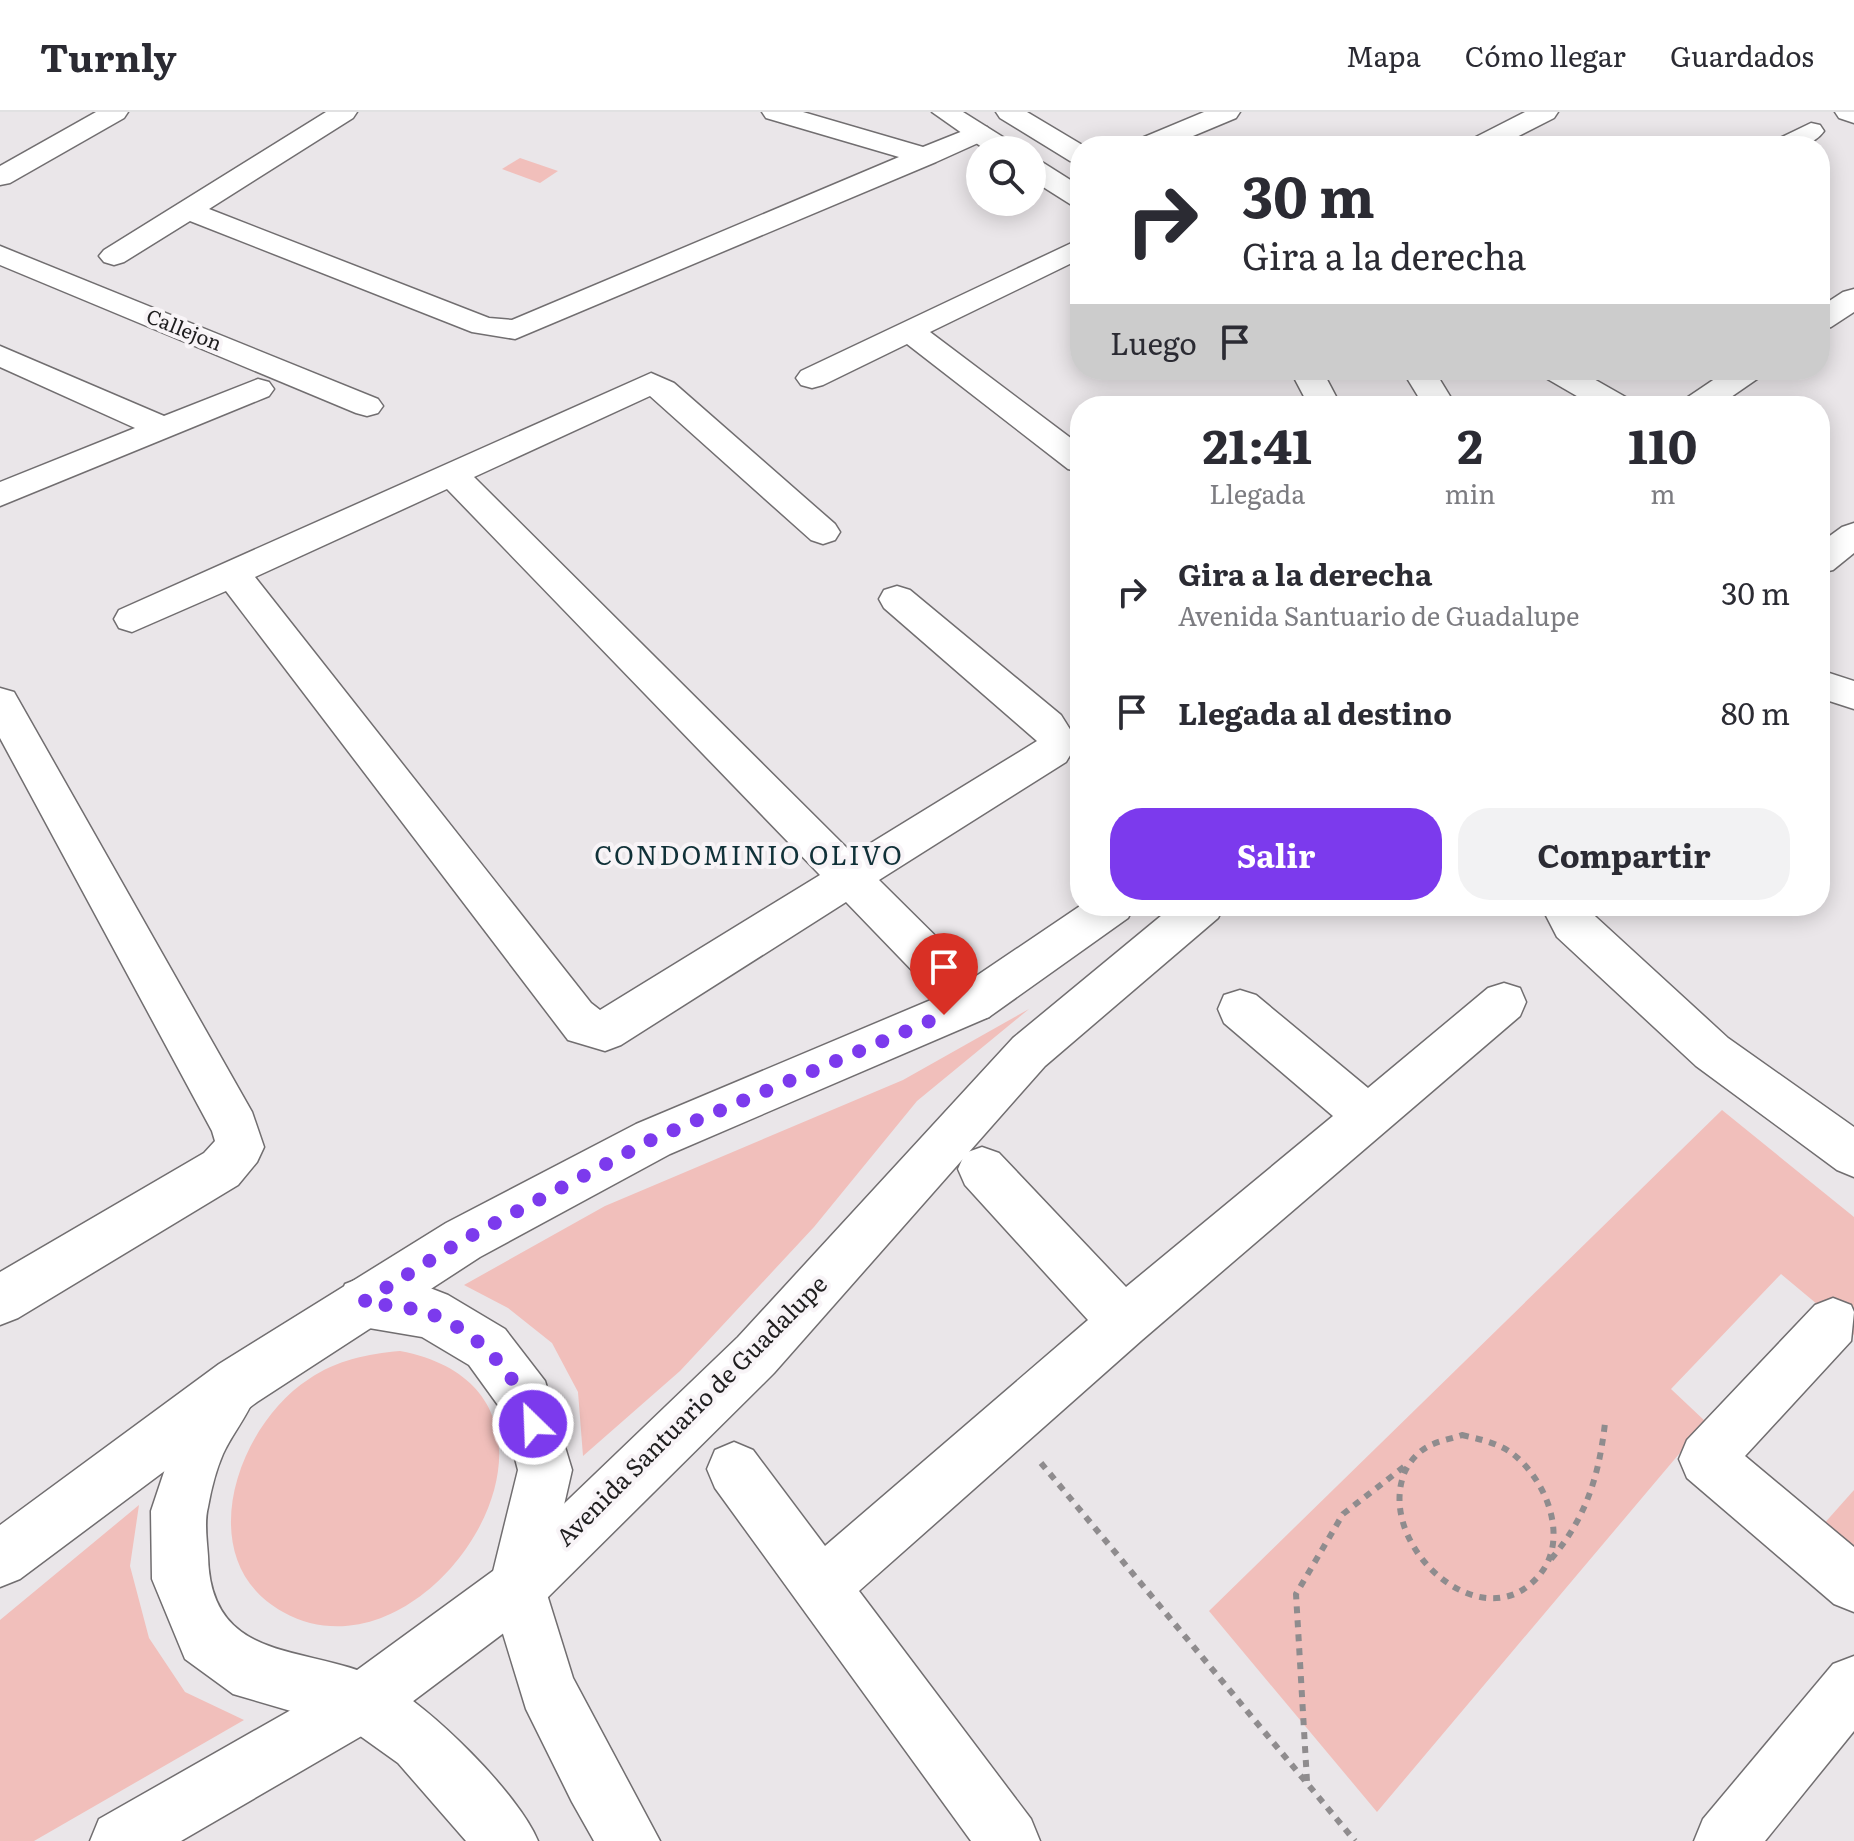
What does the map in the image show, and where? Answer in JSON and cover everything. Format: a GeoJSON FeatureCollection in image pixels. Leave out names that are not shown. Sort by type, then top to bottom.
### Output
{"type":"FeatureCollection","features":[{"type":"Feature","properties":{"kind":"street"},"geometry":{"type":"LineString","coordinates":[[0,177],[115,112]]}},
{"type":"Feature","properties":{"kind":"street"},"geometry":{"type":"LineString","coordinates":[[114,256],[344,112]]}},
{"type":"Feature","properties":{"kind":"street"},"geometry":{"type":"LineString","coordinates":[[775,112],[934,152]]}},
{"type":"Feature","properties":{"kind":"street"},"geometry":{"type":"LineString","coordinates":[[945,112],[983,136]]}},
{"type":"Feature","properties":{"kind":"street"},"geometry":{"type":"LineString","coordinates":[[1009,112],[1070,149]]}},
{"type":"Feature","properties":{"kind":"street"},"geometry":{"type":"LineString","coordinates":[[1161,136],[1187,118],[1227,112]]}},
{"type":"Feature","properties":{"kind":"street"},"geometry":{"type":"LineString","coordinates":[[1498,136],[1545,112]]}},
{"type":"Feature","properties":{"kind":"street"},"geometry":{"type":"LineString","coordinates":[[1848,112],[1854,115]]}},
{"type":"Feature","properties":{"kind":"street"},"geometry":{"type":"LineString","coordinates":[[1802,136],[1811,131]]}},
{"type":"Feature","properties":{"kind":"street"},"geometry":{"type":"LineString","coordinates":[[187,210],[483,326],[515,330],[978,133]]}},
{"type":"Feature","properties":{"kind":"street"},"geometry":{"type":"LineString","coordinates":[[0,147],[33,159]]}},
{"type":"Feature","properties":{"kind":"street"},"geometry":{"type":"LineString","coordinates":[[1046,177],[1070,192]]}},
{"type":"Feature","properties":{"kind":"street"},"geometry":{"type":"LineString","coordinates":[[812,378],[1070,253]]}},
{"type":"Feature","properties":{"kind":"street","name":"Callejon"},"geometry":{"type":"LineString","coordinates":[[0,255],[367,406]]}},
{"type":"Feature","properties":{"kind":"street"},"geometry":{"type":"LineString","coordinates":[[1830,314],[1854,298]]}},
{"type":"Feature","properties":{"kind":"street"},"geometry":{"type":"LineString","coordinates":[[909,331],[1070,453]]}},
{"type":"Feature","properties":{"kind":"street"},"geometry":{"type":"LineString","coordinates":[[0,355],[163,428]]}},
{"type":"Feature","properties":{"kind":"street"},"geometry":{"type":"LineString","coordinates":[[1572,380],[1600,396]]}},
{"type":"Feature","properties":{"kind":"street"},"geometry":{"type":"LineString","coordinates":[[1711,396],[1734,380]]}},
{"type":"Feature","properties":{"kind":"street"},"geometry":{"type":"LineString","coordinates":[[132,619],[651,383],[663,390],[823,532]]}},
{"type":"Feature","properties":{"kind":"street"},"geometry":{"type":"LineString","coordinates":[[0,495],[258,389]]}},
{"type":"Feature","properties":{"kind":"street"},"geometry":{"type":"LineString","coordinates":[[452,474],[973,1003]]}},
{"type":"Feature","properties":{"kind":"street"},"geometry":{"type":"LineString","coordinates":[[1830,553],[1854,535]]}},
{"type":"Feature","properties":{"kind":"street"},"geometry":{"type":"LineString","coordinates":[[232,573],[584,1026],[605,1031],[1052,751],[1058,742],[1047,725],[897,599]]}},
{"type":"Feature","properties":{"kind":"street"},"geometry":{"type":"LineString","coordinates":[[1830,687],[1854,695]]}},
{"type":"Feature","properties":{"kind":"street"},"geometry":{"type":"LineString","coordinates":[[0,702],[235,1127],[240,1147],[221,1169],[0,1300]]}},
{"type":"Feature","properties":{"kind":"street"},"geometry":{"type":"LineString","coordinates":[[0,1559],[238,1383],[463,1240],[653,1139],[973,1003],[1099,916]]}},
{"type":"Feature","properties":{"kind":"street","name":"Avenida Santuario de Guadalupe"},"geometry":{"type":"LineString","coordinates":[[121,1841],[363,1702],[517,1588],[756,1355],[1029,1052],[1191,916]]}},
{"type":"Feature","properties":{"kind":"street"},"geometry":{"type":"LineString","coordinates":[[1568,916],[1572,924],[1712,1052],[1854,1155]]}},
{"type":"Feature","properties":{"kind":"street"},"geometry":{"type":"LineString","coordinates":[[821,1587],[1007,1422],[1504,1002]]}},
{"type":"Feature","properties":{"kind":"street"},"geometry":{"type":"LineString","coordinates":[[1240,1009],[1368,1117]]}},
{"type":"Feature","properties":{"kind":"street"},"geometry":{"type":"LineString","coordinates":[[982,1169],[1124,1322]]}},
{"type":"Feature","properties":{"kind":"street"},"geometry":{"type":"LineString","coordinates":[[363,1302],[430,1313],[487,1347],[526,1400],[545,1470],[517,1588],[547,1688],[593,1781],[629,1841]]}},
{"type":"Feature","properties":{"kind":"street"},"geometry":{"type":"LineString","coordinates":[[1833,1323],[1706,1459],[1854,1584]]}},
{"type":"Feature","properties":{"kind":"street"},"geometry":{"type":"LineString","coordinates":[[238,1383],[199,1443],[179,1511],[180,1579],[205,1639],[254,1673],[363,1702],[419,1742],[507,1841]]}},
{"type":"Feature","properties":{"kind":"street"},"geometry":{"type":"LineString","coordinates":[[734,1469],[1009,1841]]}},
{"type":"Feature","properties":{"kind":"street"},"geometry":{"type":"LineString","coordinates":[[1725,1841],[1854,1685]]}},
{"type":"Feature","properties":{"kind":"path"},"geometry":{"type":"LineString","coordinates":[[1007,1422],[1355,1841]]}},
{"type":"Feature","properties":{"kind":"path"},"geometry":{"type":"LineString","coordinates":[[1406,1465],[1397,1490],[1399,1518],[1410,1545],[1428,1569],[1453,1588],[1481,1598],[1509,1596],[1533,1584],[1575,1534],[1599,1471],[1605,1423]]}},
{"type":"Feature","properties":{"kind":"path"},"geometry":{"type":"LineString","coordinates":[[1307,1782],[1296,1594],[1343,1514],[1406,1465],[1419,1449],[1439,1438],[1462,1435],[1486,1440],[1513,1454],[1535,1477],[1550,1504],[1554,1534],[1549,1562]]}},
{"type":"Feature","properties":{"kind":"shaded area"},"geometry":{"type":"Polygon","coordinates":[[[520,158],[558,171],[540,183],[502,169],[520,158]]]}},
{"type":"Feature","properties":{"kind":"shaded area"},"geometry":{"type":"Polygon","coordinates":[[[1029,1009],[917,1101],[814,1227],[680,1371],[583,1456],[578,1392],[552,1343],[508,1308],[464,1285],[605,1206],[903,1080],[1029,1009]]]}},
{"type":"Feature","properties":{"kind":"shaded area"},"geometry":{"type":"Polygon","coordinates":[[[1722,1110],[1854,1217],[1854,1335],[1781,1274],[1671,1389],[1706,1422],[1377,1812],[1209,1611],[1722,1110]]]}},
{"type":"Feature","properties":{"kind":"shaded area"},"geometry":{"type":"Polygon","coordinates":[[[400,1351],[463,1377],[494,1421],[498,1473],[479,1528],[443,1577],[395,1612],[340,1626],[283,1612],[254,1589],[238,1561],[231,1528],[234,1494],[244,1460],[261,1428],[283,1400],[309,1379],[353,1359],[400,1351]]]}},
{"type":"Feature","properties":{"kind":"shaded area"},"geometry":{"type":"Polygon","coordinates":[[[1854,1490],[1854,1556],[1822,1526],[1854,1490]]]}},
{"type":"Feature","properties":{"kind":"shaded area"},"geometry":{"type":"Polygon","coordinates":[[[139,1505],[130,1566],[149,1638],[185,1692],[244,1720],[34,1841],[0,1841],[0,1620],[139,1505]]]}},
{"type":"Feature","properties":{"kind":"district","name":"CONDOMINIO OLIVO"},"geometry":{"type":"Point","coordinates":[749,856]}},
{"type":"Feature","properties":{"kind":"route"},"geometry":{"type":"LineString","coordinates":[[533,1424],[526,1400],[487,1347],[430,1313],[363,1302],[463,1240],[653,1139],[944,1015]]}}]}
